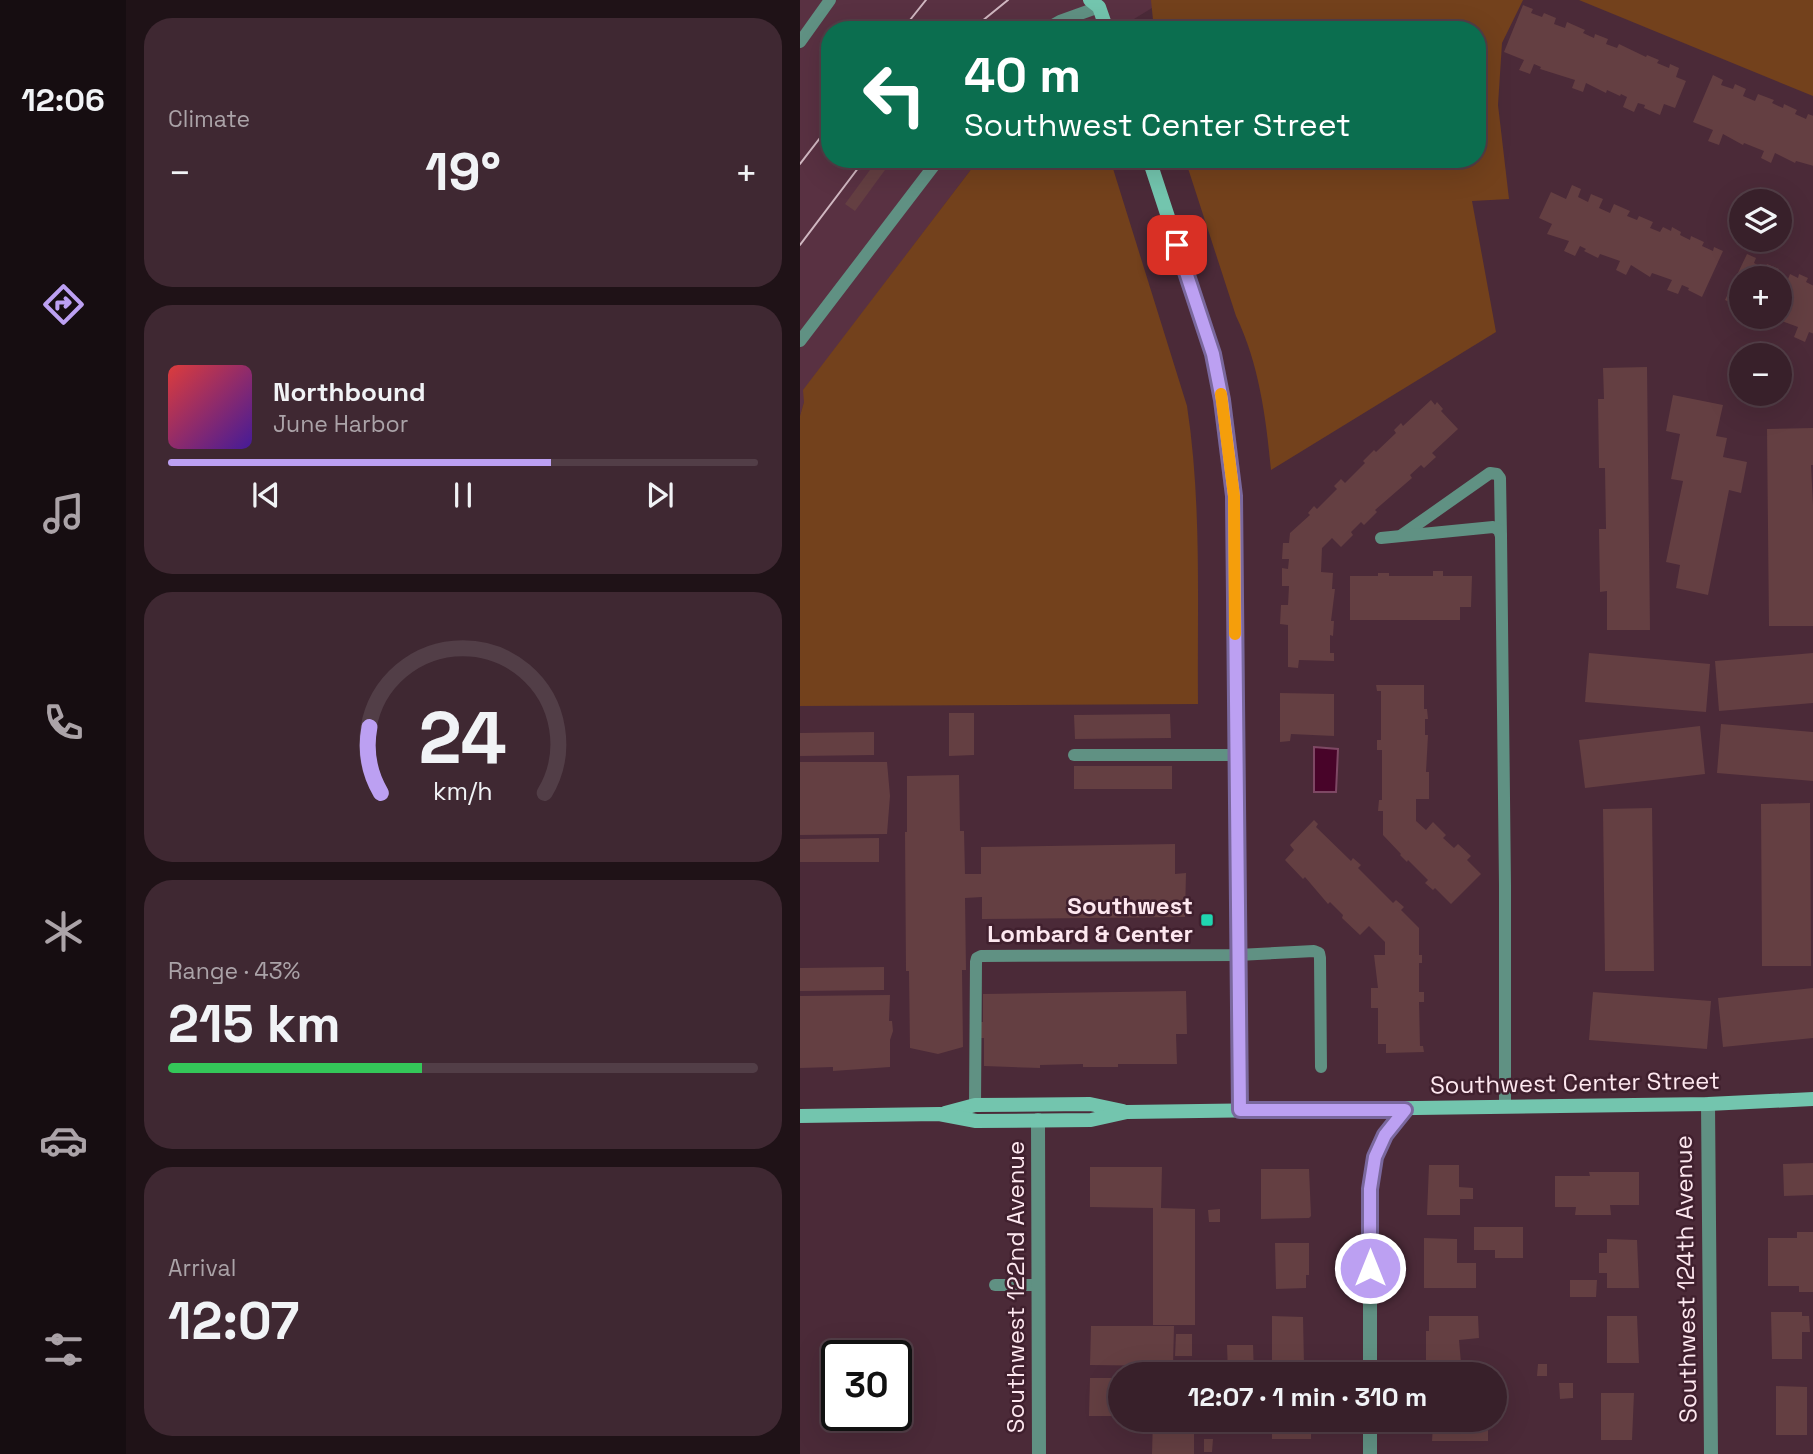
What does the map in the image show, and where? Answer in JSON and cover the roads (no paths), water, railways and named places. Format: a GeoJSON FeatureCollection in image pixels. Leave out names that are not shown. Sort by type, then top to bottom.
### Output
{"type":"FeatureCollection","features":[{"type":"Feature","properties":{"kind":"street"},"geometry":{"type":"LineString","coordinates":[[1097,2],[1104,21]]}},
{"type":"Feature","properties":{"kind":"street"},"geometry":{"type":"LineString","coordinates":[[1152,168],[1213,354],[1234,496],[1240,1110]]}},
{"type":"Feature","properties":{"kind":"street","name":"Southwest Center Street"},"geometry":{"type":"LineString","coordinates":[[800,1116],[939,1114],[976,1121],[1091,1120],[1127,1112],[1405,1110],[1708,1104],[1813,1099]]}},
{"type":"Feature","properties":{"kind":"street","name":"Southwest Center Street"},"geometry":{"type":"LineString","coordinates":[[939,1114],[975,1105],[1090,1104],[1127,1112]]}},
{"type":"Feature","properties":{"kind":"street","name":"Southwest 124th Avenue"},"geometry":{"type":"LineString","coordinates":[[1708,1104],[1711,1454]]}},
{"type":"Feature","properties":{"kind":"street"},"geometry":{"type":"LineString","coordinates":[[1370,1362],[1370,1189],[1378,1147],[1405,1110]]}},
{"type":"Feature","properties":{"kind":"street","name":"Southwest 122nd Avenue"},"geometry":{"type":"LineString","coordinates":[[1038,1120],[1039,1454]]}},
{"type":"Feature","properties":{"kind":"street"},"geometry":{"type":"LineString","coordinates":[[1370,1432],[1370,1454]]}},
{"type":"Feature","properties":{"kind":"lane"},"geometry":{"type":"LineString","coordinates":[[800,42],[830,0]]}},
{"type":"Feature","properties":{"kind":"lane"},"geometry":{"type":"LineString","coordinates":[[1060,21],[1097,2]]}},
{"type":"Feature","properties":{"kind":"lane"},"geometry":{"type":"LineString","coordinates":[[800,341],[932,168]]}},
{"type":"Feature","properties":{"kind":"lane"},"geometry":{"type":"LineString","coordinates":[[1401,536],[1490,472],[1500,478],[1505,1107]]}},
{"type":"Feature","properties":{"kind":"lane"},"geometry":{"type":"LineString","coordinates":[[1381,538],[1493,527],[1499,530],[1501,536]]}},
{"type":"Feature","properties":{"kind":"lane"},"geometry":{"type":"LineString","coordinates":[[1074,755],[1236,755]]}},
{"type":"Feature","properties":{"kind":"lane"},"geometry":{"type":"LineString","coordinates":[[975,1105],[977,958],[1238,955],[1314,951],[1319,953],[1321,1067]]}},
{"type":"Feature","properties":{"kind":"lane"},"geometry":{"type":"LineString","coordinates":[[995,1285],[1038,1285]]}},
{"type":"Feature","properties":{"kind":"tram line"},"geometry":{"type":"LineString","coordinates":[[909,21],[926,0]]}},
{"type":"Feature","properties":{"kind":"tram line"},"geometry":{"type":"LineString","coordinates":[[982,21],[1008,0]]}},
{"type":"Feature","properties":{"kind":"tram line"},"geometry":{"type":"LineString","coordinates":[[800,164],[821,137]]}},
{"type":"Feature","properties":{"kind":"tram line"},"geometry":{"type":"LineString","coordinates":[[800,245],[858,168]]}},
{"type":"Feature","properties":{"kind":"place","name":"Southwest Lombard & Center"},"geometry":{"type":"Point","coordinates":[1207,920]}}]}
